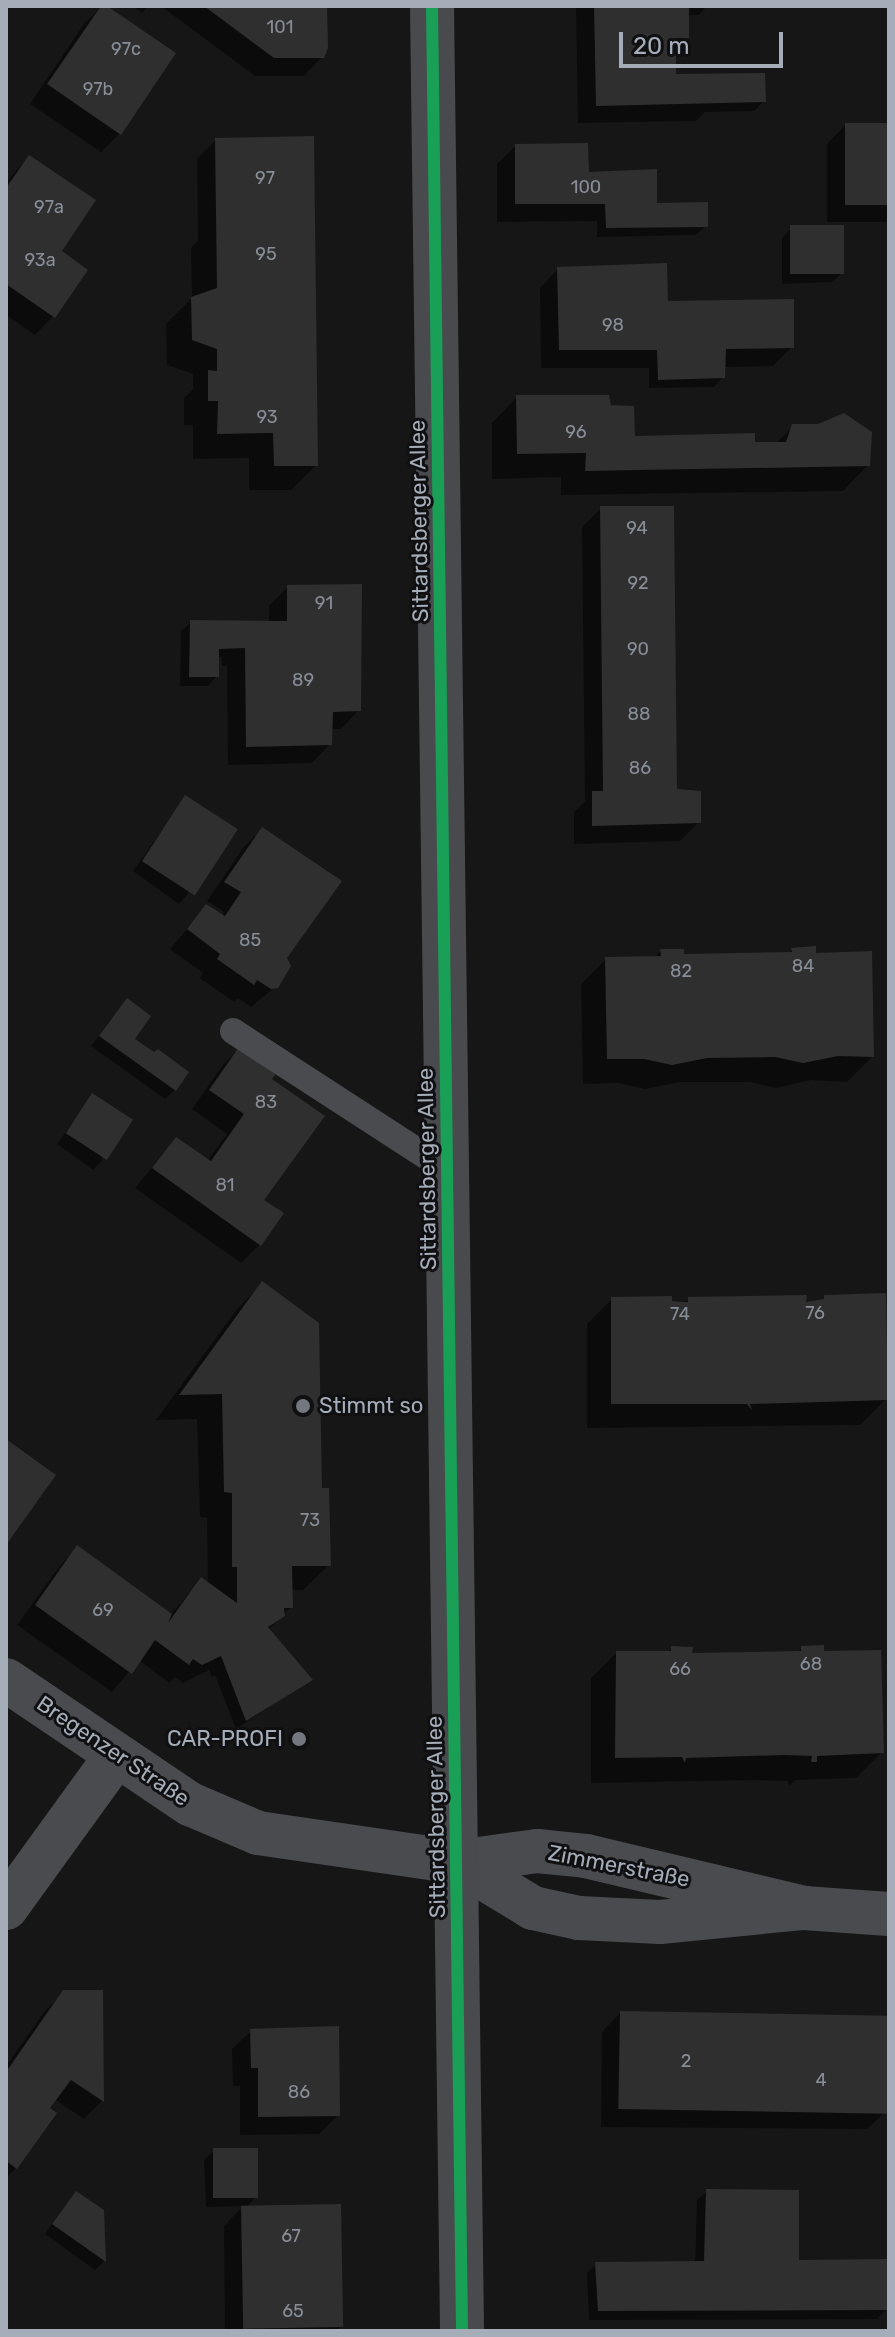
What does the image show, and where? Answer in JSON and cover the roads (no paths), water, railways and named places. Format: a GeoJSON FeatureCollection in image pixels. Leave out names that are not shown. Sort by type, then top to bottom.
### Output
{"type":"FeatureCollection","features":[{"type":"Feature","properties":{"kind":"main road","name":"Sittardsberger Allee"},"geometry":{"type":"LineString","coordinates":[[432,6],[462,2331]]}},
{"type":"Feature","properties":{"kind":"street","name":"Bregenzer Straße"},"geometry":{"type":"LineString","coordinates":[[6,1680],[190,1804],[258,1833],[457,1862]]}},
{"type":"Feature","properties":{"kind":"street"},"geometry":{"type":"LineString","coordinates":[[6,1908],[116,1756]]}},
{"type":"Feature","properties":{"kind":"street","name":"Zimmerstraße"},"geometry":{"type":"LineString","coordinates":[[457,1862],[537,1851],[586,1856],[804,1908],[889,1914]]}},
{"type":"Feature","properties":{"kind":"street","name":"Zimmerstraße"},"geometry":{"type":"LineString","coordinates":[[457,1862],[533,1908],[579,1918],[660,1922],[804,1908]]}},
{"type":"Feature","properties":{"kind":"lane"},"geometry":{"type":"LineString","coordinates":[[233,1031],[447,1170]]}},
{"type":"Feature","properties":{"kind":"place","name":"Stimmt so"},"geometry":{"type":"Point","coordinates":[303,1406]}},
{"type":"Feature","properties":{"kind":"place","name":"CAR-PROFI"},"geometry":{"type":"Point","coordinates":[299,1739]}}]}
